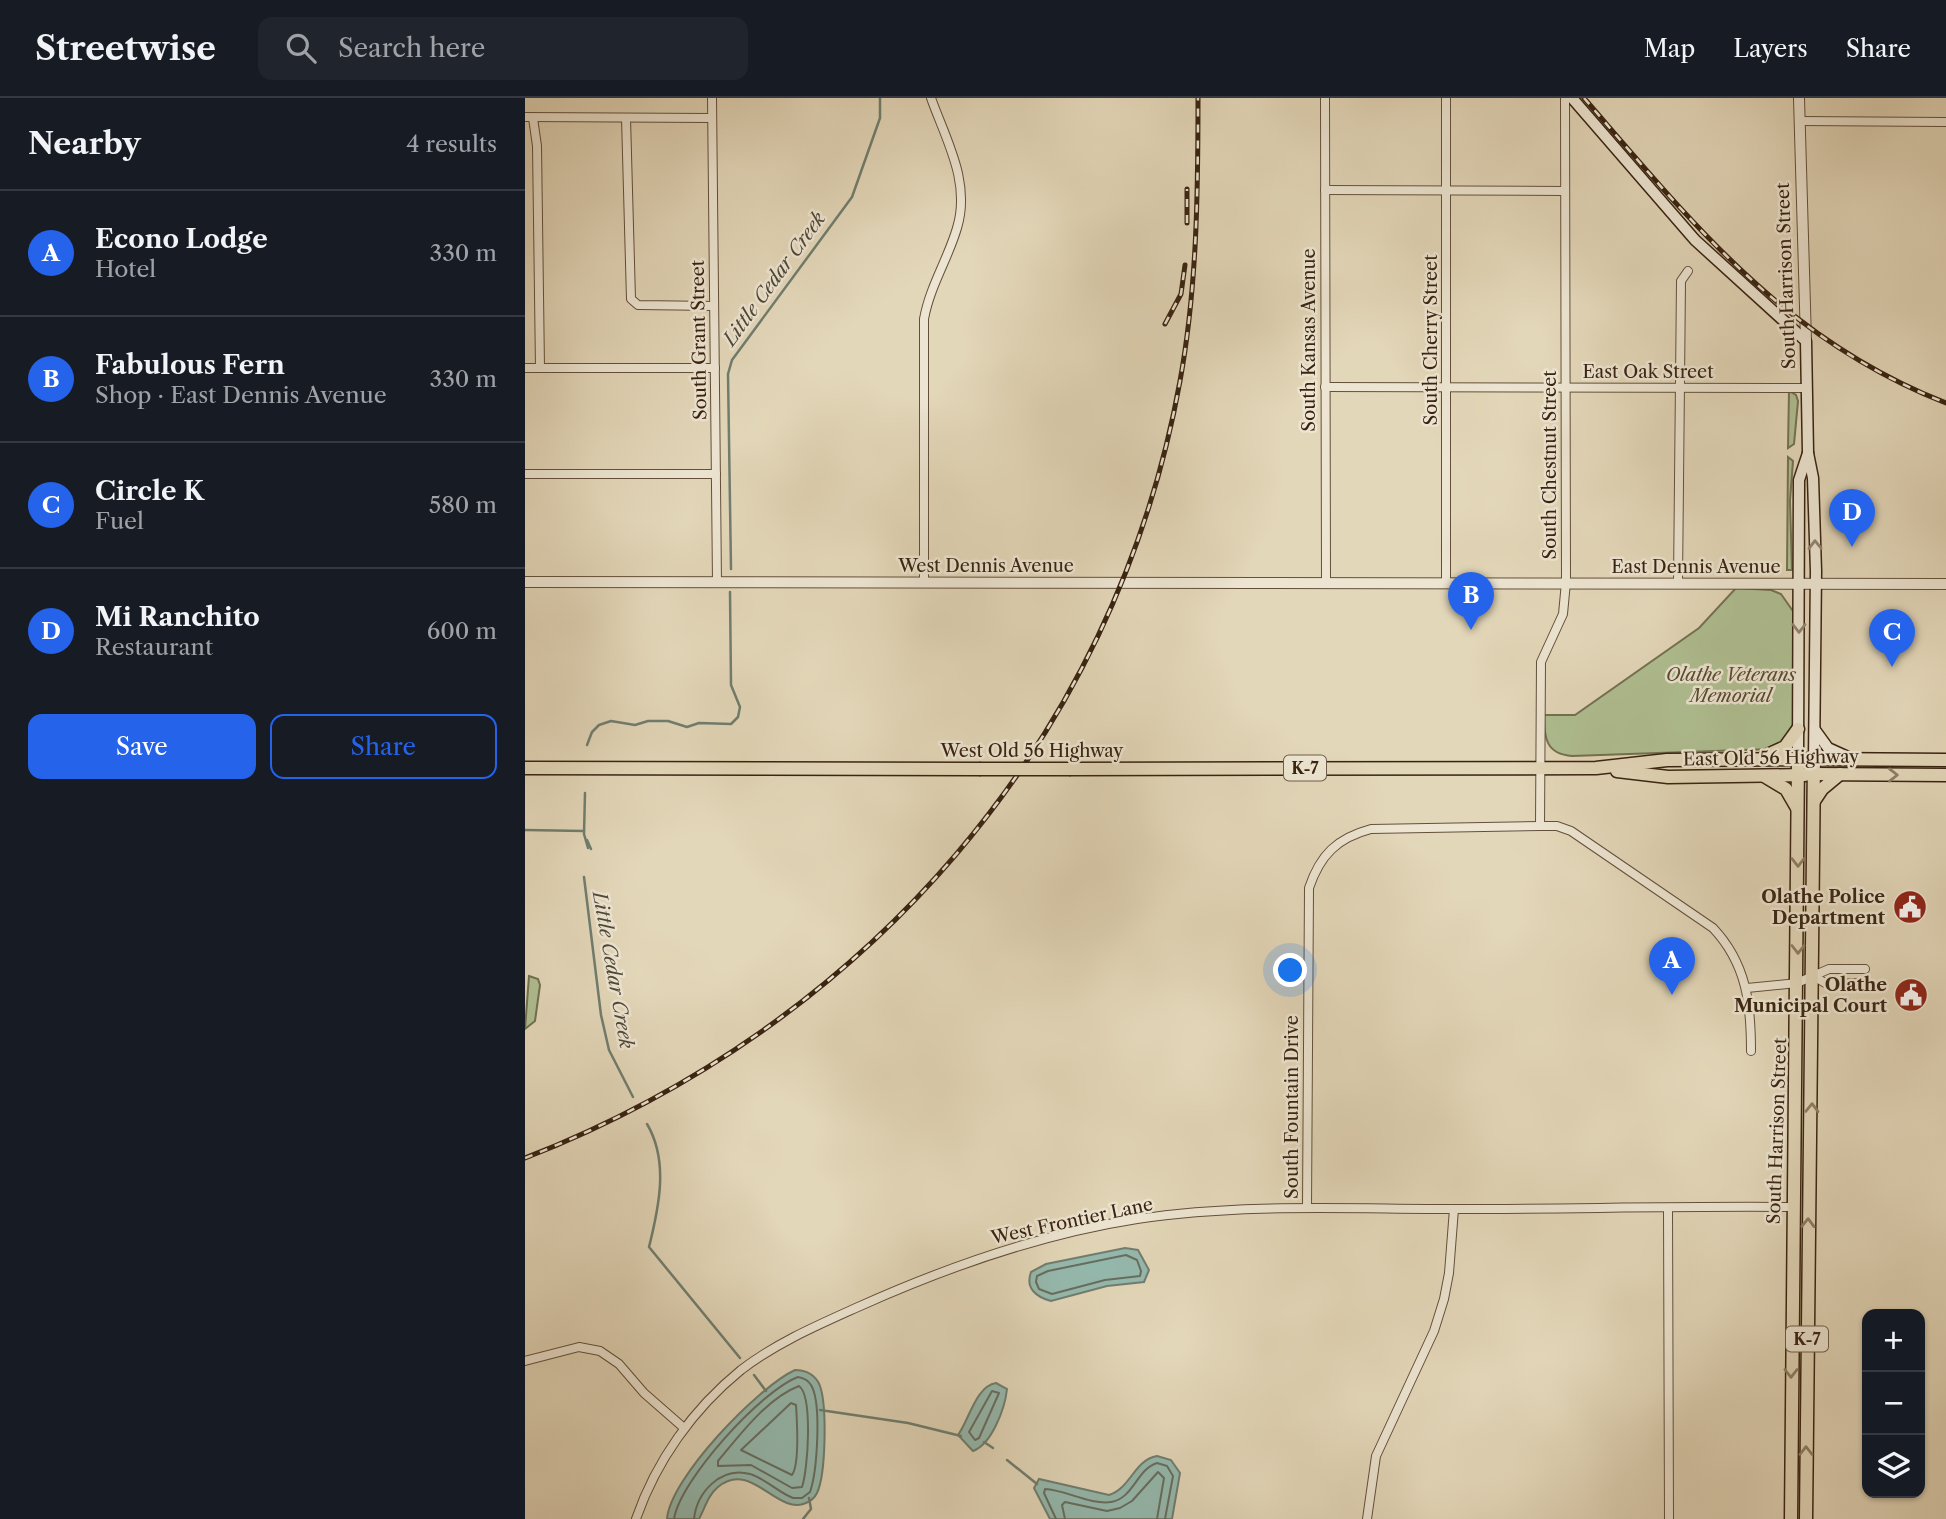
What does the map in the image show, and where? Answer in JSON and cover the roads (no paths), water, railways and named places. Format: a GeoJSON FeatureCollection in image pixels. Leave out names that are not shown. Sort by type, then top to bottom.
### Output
{"type":"FeatureCollection","features":[{"type":"Feature","properties":{"kind":"main road"},"geometry":{"type":"LineString","coordinates":[[1571,98],[1695,240],[1806,341]]}},
{"type":"Feature","properties":{"kind":"main road","name":"South Harrison Street"},"geometry":{"type":"LineString","coordinates":[[1806,341],[1808,453],[1813,478],[1815,583],[1814,976],[1807,1273],[1806,1519]]}},
{"type":"Feature","properties":{"kind":"main road","name":"South Harrison Street"},"geometry":{"type":"LineString","coordinates":[[1791,1519],[1799,480],[1808,453]]}},
{"type":"Feature","properties":{"kind":"main road"},"geometry":{"type":"LineString","coordinates":[[1756,759],[1785,747],[1798,729]]}},
{"type":"Feature","properties":{"kind":"main road"},"geometry":{"type":"LineString","coordinates":[[1814,729],[1828,748],[1853,759]]}},
{"type":"Feature","properties":{"kind":"main road","name":"East Old 56 Highway"},"geometry":{"type":"LineString","coordinates":[[1540,768],[1596,768],[1667,760],[1946,760]]}},
{"type":"Feature","properties":{"kind":"main road","name":"West Old 56 Highway"},"geometry":{"type":"LineString","coordinates":[[525,768],[1540,768]]}},
{"type":"Feature","properties":{"kind":"main road","name":"East Old 56 Highway"},"geometry":{"type":"LineString","coordinates":[[1596,768],[1668,777],[1946,775]]}},
{"type":"Feature","properties":{"kind":"main road"},"geometry":{"type":"LineString","coordinates":[[1814,802],[1822,789],[1840,774]]}},
{"type":"Feature","properties":{"kind":"main road"},"geometry":{"type":"LineString","coordinates":[[1763,775],[1786,789],[1798,809]]}},
{"type":"Feature","properties":{"kind":"street","name":"South Grant Street"},"geometry":{"type":"LineString","coordinates":[[712,98],[717,582]]}},
{"type":"Feature","properties":{"kind":"street"},"geometry":{"type":"LineString","coordinates":[[924,582],[925,318],[928,298],[958,227],[961,203],[955,159],[931,98]]}},
{"type":"Feature","properties":{"kind":"street","name":"South Kansas Avenue"},"geometry":{"type":"LineString","coordinates":[[1325,98],[1326,582]]}},
{"type":"Feature","properties":{"kind":"street","name":"South Cherry Street"},"geometry":{"type":"LineString","coordinates":[[1446,98],[1446,582]]}},
{"type":"Feature","properties":{"kind":"street","name":"South Chestnut Street"},"geometry":{"type":"LineString","coordinates":[[1540,826],[1541,662],[1563,614],[1566,582],[1565,98]]}},
{"type":"Feature","properties":{"kind":"street","name":"South Harrison Street"},"geometry":{"type":"LineString","coordinates":[[1799,98],[1806,341]]}},
{"type":"Feature","properties":{"kind":"street"},"geometry":{"type":"LineString","coordinates":[[540,368],[537,146],[529,118],[712,118]]}},
{"type":"Feature","properties":{"kind":"street"},"geometry":{"type":"LineString","coordinates":[[626,118],[631,299],[638,305],[714,306]]}},
{"type":"Feature","properties":{"kind":"street"},"geometry":{"type":"LineString","coordinates":[[1799,121],[1946,122]]}},
{"type":"Feature","properties":{"kind":"street"},"geometry":{"type":"LineString","coordinates":[[1325,190],[1565,191]]}},
{"type":"Feature","properties":{"kind":"street"},"geometry":{"type":"LineString","coordinates":[[1678,582],[1681,281],[1688,271]]}},
{"type":"Feature","properties":{"kind":"street"},"geometry":{"type":"LineString","coordinates":[[525,368],[715,368]]}},
{"type":"Feature","properties":{"kind":"street","name":"East Oak Street"},"geometry":{"type":"LineString","coordinates":[[1325,387],[1807,388]]}},
{"type":"Feature","properties":{"kind":"street"},"geometry":{"type":"LineString","coordinates":[[525,474],[716,474]]}},
{"type":"Feature","properties":{"kind":"street","name":"West Dennis Avenue"},"geometry":{"type":"LineString","coordinates":[[525,582],[1446,582]]}},
{"type":"Feature","properties":{"kind":"street","name":"East Dennis Avenue"},"geometry":{"type":"LineString","coordinates":[[1446,582],[1946,584]]}},
{"type":"Feature","properties":{"kind":"street","name":"South Fountain Drive"},"geometry":{"type":"LineString","coordinates":[[1307,1208],[1309,888],[1322,858],[1344,838],[1371,829],[1540,826],[1571,831],[1648,883],[1723,939],[1747,988],[1751,1005],[1751,1051]]}},
{"type":"Feature","properties":{"kind":"street"},"geometry":{"type":"LineString","coordinates":[[1747,988],[1797,983],[1829,969],[1865,969]]}},
{"type":"Feature","properties":{"kind":"street"},"geometry":{"type":"LineString","coordinates":[[1814,976],[1827,984],[1865,983]]}},
{"type":"Feature","properties":{"kind":"street","name":"West Frontier Lane"},"geometry":{"type":"LineString","coordinates":[[636,1519],[661,1463],[684,1428],[740,1371],[785,1342],[912,1282],[1013,1246],[1136,1219],[1307,1208],[1792,1207]]}},
{"type":"Feature","properties":{"kind":"street"},"geometry":{"type":"LineString","coordinates":[[1367,1519],[1376,1456],[1434,1331],[1444,1299],[1454,1209]]}},
{"type":"Feature","properties":{"kind":"street"},"geometry":{"type":"LineString","coordinates":[[1668,1209],[1669,1519]]}},
{"type":"Feature","properties":{"kind":"street"},"geometry":{"type":"LineString","coordinates":[[525,1361],[579,1347],[600,1352],[619,1364],[644,1393],[684,1428]]}},
{"type":"Feature","properties":{"kind":"water"},"geometry":{"type":"Polygon","coordinates":[[[1125,1248],[1138,1250],[1149,1270],[1144,1282],[1107,1286],[1051,1301],[1036,1294],[1029,1283],[1031,1272],[1046,1264],[1125,1248]]]}},
{"type":"Feature","properties":{"kind":"water"},"geometry":{"type":"Polygon","coordinates":[[[795,1370],[813,1376],[820,1386],[822,1396],[824,1456],[820,1484],[814,1497],[806,1503],[795,1505],[753,1483],[730,1480],[712,1494],[699,1519],[667,1519],[683,1481],[699,1458],[739,1414],[795,1370]]]}},
{"type":"Feature","properties":{"kind":"water"},"geometry":{"type":"Polygon","coordinates":[[[996,1383],[1007,1389],[1004,1406],[992,1433],[973,1451],[958,1435],[983,1390],[996,1383]]]}},
{"type":"Feature","properties":{"kind":"water"},"geometry":{"type":"Polygon","coordinates":[[[1157,1456],[1171,1460],[1180,1473],[1172,1519],[1050,1519],[1034,1488],[1039,1479],[1109,1495],[1123,1487],[1143,1463],[1157,1456]]]}},
{"type":"Feature","properties":{"kind":"waterway","name":"Little Cedar Creek"},"geometry":{"type":"LineString","coordinates":[[731,569],[728,374],[732,360],[852,197],[880,118],[880,98]]}},
{"type":"Feature","properties":{"kind":"waterway","name":"Little Cedar Creek"},"geometry":{"type":"LineString","coordinates":[[587,745],[592,732],[599,725],[611,721],[635,725],[648,721],[668,721],[687,727],[699,723],[731,724],[738,717],[740,707],[731,685],[730,592]]}},
{"type":"Feature","properties":{"kind":"waterway","name":"Little Cedar Creek"},"geometry":{"type":"LineString","coordinates":[[585,793],[584,834],[588,848]]}},
{"type":"Feature","properties":{"kind":"waterway"},"geometry":{"type":"LineString","coordinates":[[525,830],[584,831]]}},
{"type":"Feature","properties":{"kind":"waterway","name":"Little Cedar Creek"},"geometry":{"type":"LineString","coordinates":[[587,840],[591,849]]}},
{"type":"Feature","properties":{"kind":"waterway","name":"Little Cedar Creek"},"geometry":{"type":"LineString","coordinates":[[584,877],[601,1015],[609,1050],[633,1097]]}},
{"type":"Feature","properties":{"kind":"waterway","name":"Little Cedar Creek"},"geometry":{"type":"LineString","coordinates":[[647,1124],[654,1138],[660,1169],[659,1200],[649,1247],[740,1358]]}},
{"type":"Feature","properties":{"kind":"waterway","name":"Little Cedar Creek"},"geometry":{"type":"LineString","coordinates":[[754,1375],[766,1391]]}},
{"type":"Feature","properties":{"kind":"waterway"},"geometry":{"type":"LineString","coordinates":[[820,1410],[908,1423],[961,1436]]}},
{"type":"Feature","properties":{"kind":"waterway"},"geometry":{"type":"LineString","coordinates":[[984,1442],[993,1448]]}},
{"type":"Feature","properties":{"kind":"waterway"},"geometry":{"type":"LineString","coordinates":[[1007,1460],[1037,1484]]}},
{"type":"Feature","properties":{"kind":"waterway","name":"Little Cedar Creek"},"geometry":{"type":"LineString","coordinates":[[803,1519],[811,1509],[809,1498]]}},
{"type":"Feature","properties":{"kind":"railway"},"geometry":{"type":"LineString","coordinates":[[525,1158],[648,1102],[761,1032],[864,949],[955,855],[1034,751],[1098,636],[1147,513],[1180,381],[1186,346],[1197,205],[1198,98]]}},
{"type":"Feature","properties":{"kind":"railway"},"geometry":{"type":"LineString","coordinates":[[1584,98],[1704,234],[1790,312],[1837,347],[1889,377],[1946,403]]}},
{"type":"Feature","properties":{"kind":"railway"},"geometry":{"type":"LineString","coordinates":[[1187,189],[1187,223]]}},
{"type":"Feature","properties":{"kind":"railway"},"geometry":{"type":"LineString","coordinates":[[1165,324],[1181,294],[1185,265]]}},
{"type":"Feature","properties":{"kind":"place","name":"Mi Ranchito"},"geometry":{"type":"Point","coordinates":[1852,547]}},
{"type":"Feature","properties":{"kind":"place","name":"Fabulous Fern"},"geometry":{"type":"Point","coordinates":[1471,630]}},
{"type":"Feature","properties":{"kind":"place","name":"Circle K"},"geometry":{"type":"Point","coordinates":[1892,667]}},
{"type":"Feature","properties":{"kind":"place","name":"Olathe Police Department"},"geometry":{"type":"Point","coordinates":[1910,907]}},
{"type":"Feature","properties":{"kind":"place","name":"Econo Lodge"},"geometry":{"type":"Point","coordinates":[1672,995]}},
{"type":"Feature","properties":{"kind":"place","name":"Olathe Municipal Court"},"geometry":{"type":"Point","coordinates":[1911,995]}},
{"type":"Feature","properties":{"kind":"park label","name":"Olathe Veterans Memorial"},"geometry":{"type":"Point","coordinates":[1731,685]}}]}
